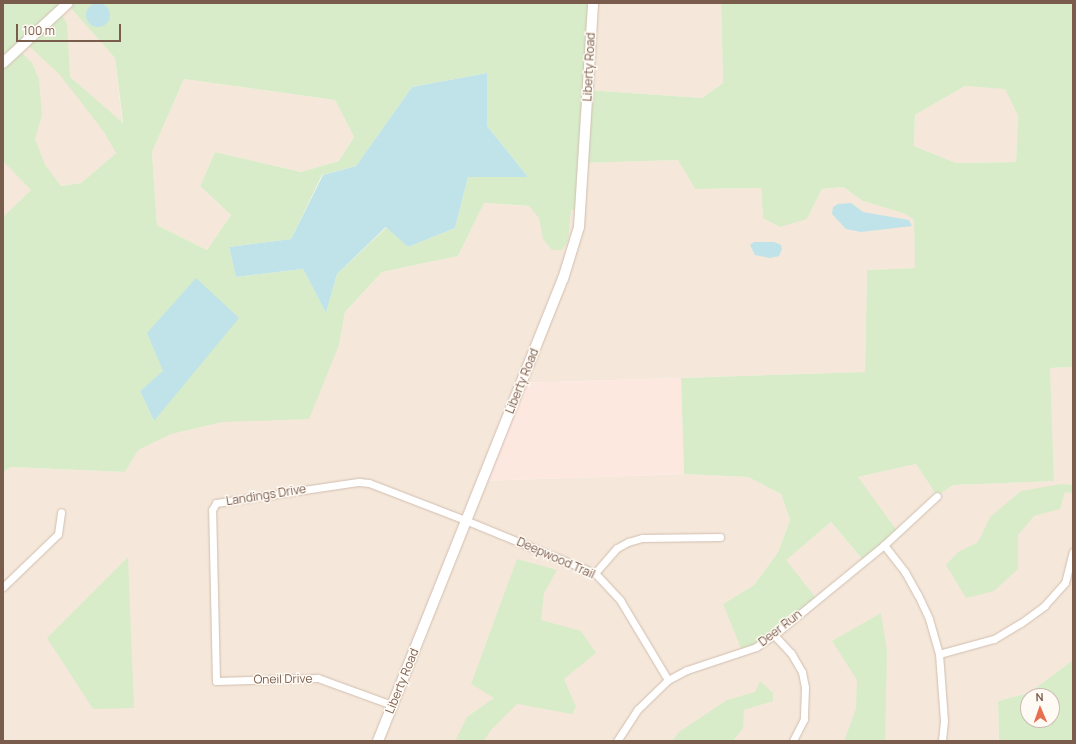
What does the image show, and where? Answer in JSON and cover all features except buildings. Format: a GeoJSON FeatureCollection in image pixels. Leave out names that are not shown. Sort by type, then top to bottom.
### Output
{"type":"FeatureCollection","features":[{"type":"Feature","properties":{"kind":"street"},"geometry":{"type":"LineString","coordinates":[[3,63],[68,3]]}},
{"type":"Feature","properties":{"kind":"street","name":"Liberty Road"},"geometry":{"type":"LineString","coordinates":[[378,741],[465,520],[563,279],[579,227],[583,189],[593,3]]}},
{"type":"Feature","properties":{"kind":"street","name":"Landings Drive"},"geometry":{"type":"LineString","coordinates":[[216,681],[212,510],[216,503],[359,482],[369,483],[465,520]]}},
{"type":"Feature","properties":{"kind":"street","name":"Deer Run"},"geometry":{"type":"LineString","coordinates":[[617,741],[638,708],[668,680],[687,670],[756,647],[774,635],[884,545],[937,496]]}},
{"type":"Feature","properties":{"kind":"street"},"geometry":{"type":"LineString","coordinates":[[3,587],[58,534],[61,512]]}},
{"type":"Feature","properties":{"kind":"street","name":"Deepwood Trail"},"geometry":{"type":"LineString","coordinates":[[465,520],[595,573],[620,600],[668,680]]}},
{"type":"Feature","properties":{"kind":"street"},"geometry":{"type":"LineString","coordinates":[[595,573],[616,548],[628,542],[642,538],[720,536]]}},
{"type":"Feature","properties":{"kind":"street"},"geometry":{"type":"LineString","coordinates":[[884,545],[904,572],[918,595],[929,619],[939,654],[944,721],[942,741]]}},
{"type":"Feature","properties":{"kind":"street"},"geometry":{"type":"LineString","coordinates":[[939,654],[994,639],[1021,624],[1044,606],[1065,583],[1073,552]]}},
{"type":"Feature","properties":{"kind":"street"},"geometry":{"type":"LineString","coordinates":[[774,635],[791,654],[802,672],[805,687],[804,719],[793,741]]}},
{"type":"Feature","properties":{"kind":"street","name":"Oneil Drive"},"geometry":{"type":"LineString","coordinates":[[216,681],[318,678],[392,705]]}},
{"type":"Feature","properties":{"kind":"shaded area"},"geometry":{"type":"Polygon","coordinates":[[[593,3],[721,3],[723,83],[702,98],[588,90],[593,3]]]}},
{"type":"Feature","properties":{"kind":"shaded area"},"geometry":{"type":"Polygon","coordinates":[[[67,4],[115,58],[125,145],[81,183],[31,190],[3,217],[3,63],[67,4]]]}},
{"type":"Feature","properties":{"kind":"shaded area"},"geometry":{"type":"Polygon","coordinates":[[[184,79],[335,100],[354,137],[339,161],[301,172],[215,152],[200,186],[231,215],[207,250],[157,225],[152,152],[184,79]]]}},
{"type":"Feature","properties":{"kind":"shaded area"},"geometry":{"type":"Polygon","coordinates":[[[965,86],[1005,88],[1018,116],[1016,162],[956,163],[914,146],[915,115],[965,86]]]}},
{"type":"Feature","properties":{"kind":"shaded area"},"geometry":{"type":"Polygon","coordinates":[[[678,160],[695,189],[761,188],[763,218],[807,219],[822,189],[843,187],[863,201],[907,214],[914,219],[916,268],[867,270],[865,372],[521,383],[482,481],[684,474],[748,477],[781,494],[790,520],[778,552],[754,585],[723,604],[817,599],[785,560],[831,522],[864,561],[858,477],[916,464],[937,496],[953,485],[1054,481],[1049,368],[1073,367],[1073,660],[1036,688],[1020,688],[1020,695],[998,701],[999,741],[3,741],[3,472],[11,467],[125,472],[154,421],[339,345],[345,312],[382,272],[458,256],[484,203],[581,210],[584,163],[678,160]]]}},
{"type":"Feature","properties":{"kind":"shaded area"},"geometry":{"type":"Polygon","coordinates":[[[681,378],[684,474],[482,481],[521,383],[681,378]]]}},
{"type":"Feature","properties":{"kind":"green space"},"geometry":{"type":"Polygon","coordinates":[[[3,3],[593,3],[588,90],[702,98],[723,83],[721,3],[1073,3],[1073,367],[1050,368],[1054,481],[953,485],[937,496],[916,464],[858,477],[898,532],[864,561],[831,522],[786,560],[817,599],[743,653],[723,604],[754,585],[778,552],[790,520],[781,494],[748,477],[684,474],[681,378],[865,372],[867,270],[915,268],[914,220],[906,214],[863,201],[843,187],[822,189],[807,219],[780,227],[763,218],[761,188],[695,189],[678,160],[585,163],[581,210],[571,210],[568,241],[562,250],[552,250],[543,239],[539,218],[529,206],[484,203],[458,256],[382,272],[345,312],[339,345],[309,419],[222,422],[171,434],[138,450],[125,472],[11,467],[3,472],[3,217],[31,190],[3,161],[3,3]],[[67,4],[59,11],[67,23],[70,77],[123,123],[115,58],[67,4]],[[25,42],[18,49],[32,63],[39,79],[42,115],[35,139],[45,165],[61,186],[81,183],[116,153],[104,132],[60,75],[25,42]],[[487,73],[412,87],[356,166],[322,175],[291,239],[229,247],[236,277],[303,269],[326,313],[337,274],[387,227],[408,247],[455,228],[468,177],[528,177],[487,126],[487,73]],[[184,79],[152,152],[157,225],[207,250],[231,215],[200,186],[215,152],[301,172],[339,161],[354,137],[335,100],[184,79]],[[965,86],[915,115],[914,146],[956,163],[1016,162],[1018,116],[1005,89],[965,86]],[[163,372],[140,391],[154,421],[163,372]]]}},
{"type":"Feature","properties":{"kind":"green space"},"geometry":{"type":"Polygon","coordinates":[[[1061,484],[1073,485],[1073,493],[1065,492],[1060,509],[1034,516],[1018,535],[1018,569],[994,591],[966,598],[946,565],[958,552],[978,542],[990,517],[1021,491],[1061,484]]]}},
{"type":"Feature","properties":{"kind":"green space"},"geometry":{"type":"Polygon","coordinates":[[[128,557],[134,708],[93,709],[47,638],[128,557]]]}},
{"type":"Feature","properties":{"kind":"green space"},"geometry":{"type":"Polygon","coordinates":[[[517,559],[557,570],[544,593],[541,620],[581,631],[596,653],[564,679],[576,707],[572,714],[517,704],[491,730],[484,741],[455,741],[467,717],[494,698],[471,684],[517,559]]]}},
{"type":"Feature","properties":{"kind":"green space"},"geometry":{"type":"Polygon","coordinates":[[[881,613],[887,651],[885,741],[844,741],[856,709],[857,680],[832,641],[881,613]]]}},
{"type":"Feature","properties":{"kind":"green space"},"geometry":{"type":"Polygon","coordinates":[[[1073,660],[1073,741],[999,741],[998,701],[1020,695],[1020,728],[1060,728],[1060,688],[1036,688],[1073,660]]]}},
{"type":"Feature","properties":{"kind":"green space"},"geometry":{"type":"Polygon","coordinates":[[[760,681],[773,693],[773,701],[744,710],[743,728],[733,741],[672,741],[679,732],[727,700],[755,692],[760,681]]]}},
{"type":"Feature","properties":{"kind":"water"},"geometry":{"type":"Polygon","coordinates":[[[93,3],[103,3],[110,10],[110,20],[103,27],[93,27],[86,20],[86,10],[93,3]]]}},
{"type":"Feature","properties":{"kind":"water"},"geometry":{"type":"Polygon","coordinates":[[[487,73],[487,126],[528,177],[468,177],[455,228],[408,247],[386,227],[337,274],[326,313],[303,269],[236,277],[229,247],[291,239],[323,175],[356,166],[412,87],[487,73]]]}},
{"type":"Feature","properties":{"kind":"water"},"geometry":{"type":"Polygon","coordinates":[[[851,203],[863,212],[909,220],[912,226],[861,232],[846,229],[832,214],[833,207],[838,204],[851,203]]]}},
{"type":"Feature","properties":{"kind":"water"},"geometry":{"type":"Polygon","coordinates":[[[754,242],[774,242],[781,245],[782,249],[779,256],[770,258],[755,255],[750,245],[754,242]]]}},
{"type":"Feature","properties":{"kind":"water"},"geometry":{"type":"Polygon","coordinates":[[[196,278],[239,318],[154,421],[140,391],[163,371],[147,333],[196,278]]]}}]}
